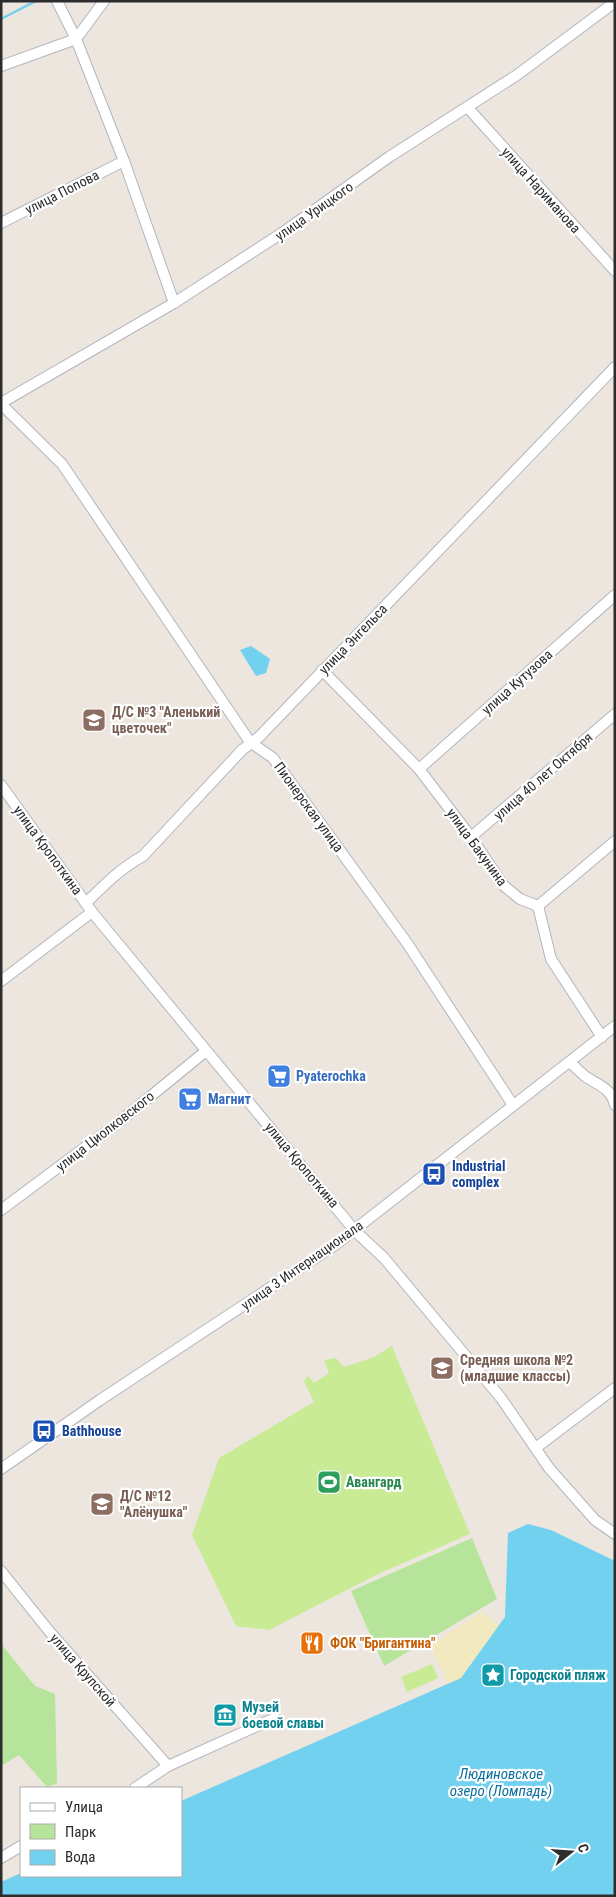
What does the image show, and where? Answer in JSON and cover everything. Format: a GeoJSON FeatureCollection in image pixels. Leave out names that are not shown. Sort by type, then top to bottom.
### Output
{"type":"FeatureCollection","features":[{"type":"Feature","properties":{"kind":"street"},"geometry":{"type":"LineString","coordinates":[[57,1],[76,39],[124,161],[174,303]]}},
{"type":"Feature","properties":{"kind":"street"},"geometry":{"type":"LineString","coordinates":[[1,66],[76,39],[104,1]]}},
{"type":"Feature","properties":{"kind":"street","name":"улица Урицкого"},"geometry":{"type":"LineString","coordinates":[[1,403],[174,303],[282,233],[389,157],[468,108],[615,2]]}},
{"type":"Feature","properties":{"kind":"street","name":"улица Нариманова"},"geometry":{"type":"LineString","coordinates":[[468,108],[615,271]]}},
{"type":"Feature","properties":{"kind":"street","name":"улица Попова"},"geometry":{"type":"LineString","coordinates":[[1,223],[124,161]]}},
{"type":"Feature","properties":{"kind":"street","name":"улица Энгельса"},"geometry":{"type":"LineString","coordinates":[[86,903],[107,882],[143,856],[250,742],[259,737],[615,367]]}},
{"type":"Feature","properties":{"kind":"street","name":"Пионерская улица"},"geometry":{"type":"LineString","coordinates":[[1,403],[62,464],[250,742],[273,758],[390,918],[513,1105]]}},
{"type":"Feature","properties":{"kind":"street","name":"улица Кутузова"},"geometry":{"type":"LineString","coordinates":[[419,769],[615,595]]}},
{"type":"Feature","properties":{"kind":"street","name":"улица Бакунина"},"geometry":{"type":"LineString","coordinates":[[322,670],[419,769],[471,837],[503,885],[520,899],[538,906]]}},
{"type":"Feature","properties":{"kind":"street","name":"улица 40 лет Октября"},"geometry":{"type":"LineString","coordinates":[[471,837],[615,714]]}},
{"type":"Feature","properties":{"kind":"street","name":"улица Кропоткина"},"geometry":{"type":"LineString","coordinates":[[1,785],[92,912],[355,1231],[384,1258],[502,1398],[549,1468],[595,1520],[615,1534]]}},
{"type":"Feature","properties":{"kind":"street"},"geometry":{"type":"LineString","coordinates":[[602,1037],[551,959],[538,906],[615,841]]}},
{"type":"Feature","properties":{"kind":"street"},"geometry":{"type":"LineString","coordinates":[[1,981],[92,912]]}},
{"type":"Feature","properties":{"kind":"street","name":"улица 3 Интернационала"},"geometry":{"type":"LineString","coordinates":[[1,1469],[80,1414],[355,1231],[615,1026]]}},
{"type":"Feature","properties":{"kind":"street","name":"улица Циолковского"},"geometry":{"type":"LineString","coordinates":[[1,1210],[119,1122],[206,1050]]}},
{"type":"Feature","properties":{"kind":"street"},"geometry":{"type":"LineString","coordinates":[[570,1062],[586,1077],[604,1086],[614,1099],[615,1105]]}},
{"type":"Feature","properties":{"kind":"street"},"geometry":{"type":"LineString","coordinates":[[537,1448],[615,1388]]}},
{"type":"Feature","properties":{"kind":"street","name":"улица Крупской"},"geometry":{"type":"LineString","coordinates":[[1,1571],[49,1631],[168,1766]]}},
{"type":"Feature","properties":{"kind":"street"},"geometry":{"type":"LineString","coordinates":[[137,1787],[168,1766],[275,1718]]}},
{"type":"Feature","properties":{"kind":"street"},"geometry":{"type":"LineString","coordinates":[[1,1858],[20,1847]]}},
{"type":"Feature","properties":{"kind":"green space","name":"Авангард"},"geometry":{"type":"Polygon","coordinates":[[[392,1346],[470,1534],[378,1574],[269,1630],[236,1626],[192,1535],[219,1458],[314,1402],[304,1381],[308,1376],[314,1383],[329,1373],[324,1360],[336,1358],[344,1367],[374,1357],[392,1346]]]}},
{"type":"Feature","properties":{"kind":"green space"},"geometry":{"type":"Polygon","coordinates":[[[472,1538],[497,1599],[384,1666],[351,1591],[472,1538]]]}},
{"type":"Feature","properties":{"kind":"green space"},"geometry":{"type":"Polygon","coordinates":[[[1,1644],[35,1686],[55,1694],[57,1783],[47,1787],[19,1755],[1,1766],[1,1644]]]}},
{"type":"Feature","properties":{"kind":"green space"},"geometry":{"type":"Polygon","coordinates":[[[432,1664],[438,1678],[407,1692],[401,1677],[432,1664]]]}},
{"type":"Feature","properties":{"kind":"sand"},"geometry":{"type":"Polygon","coordinates":[[[481,1612],[497,1624],[511,1626],[470,1687],[447,1682],[430,1646],[481,1612]]]}},
{"type":"Feature","properties":{"kind":"water"},"geometry":{"type":"Polygon","coordinates":[[[251,646],[270,659],[266,673],[256,676],[240,650],[251,646]]]}},
{"type":"Feature","properties":{"kind":"water","name":"Людиновское озеро (Ломпадь)"},"geometry":{"type":"Polygon","coordinates":[[[528,1524],[551,1530],[615,1561],[615,1896],[1,1896],[1,1882],[20,1873],[20,1877],[182,1877],[182,1801],[461,1678],[505,1617],[508,1533],[528,1524]]]}},
{"type":"Feature","properties":{"kind":"waterway"},"geometry":{"type":"LineString","coordinates":[[1,19],[36,1]]}},
{"type":"Feature","properties":{"kind":"place","name":"Д/С №3 \"Аленький цветочек\""},"geometry":{"type":"Point","coordinates":[94,720]}},
{"type":"Feature","properties":{"kind":"place","name":"Pyaterochka"},"geometry":{"type":"Point","coordinates":[279,1076]}},
{"type":"Feature","properties":{"kind":"place","name":"Магнит"},"geometry":{"type":"Point","coordinates":[190,1099]}},
{"type":"Feature","properties":{"kind":"place","name":"Industrial complex"},"geometry":{"type":"Point","coordinates":[434,1174]}},
{"type":"Feature","properties":{"kind":"place","name":"Средняя школа №2 (младшие классы)"},"geometry":{"type":"Point","coordinates":[442,1368]}},
{"type":"Feature","properties":{"kind":"place","name":"Bathhouse"},"geometry":{"type":"Point","coordinates":[44,1431]}},
{"type":"Feature","properties":{"kind":"place","name":"Авангард"},"geometry":{"type":"Point","coordinates":[329,1482]}},
{"type":"Feature","properties":{"kind":"place","name":"Д/С №12 \"Алёнушка\""},"geometry":{"type":"Point","coordinates":[102,1504]}},
{"type":"Feature","properties":{"kind":"place","name":"ФОК \"Бригантина\""},"geometry":{"type":"Point","coordinates":[312,1643]}},
{"type":"Feature","properties":{"kind":"place","name":"Городской пляж"},"geometry":{"type":"Point","coordinates":[493,1675]}},
{"type":"Feature","properties":{"kind":"place","name":"Музей боевой славы"},"geometry":{"type":"Point","coordinates":[225,1715]}}]}
